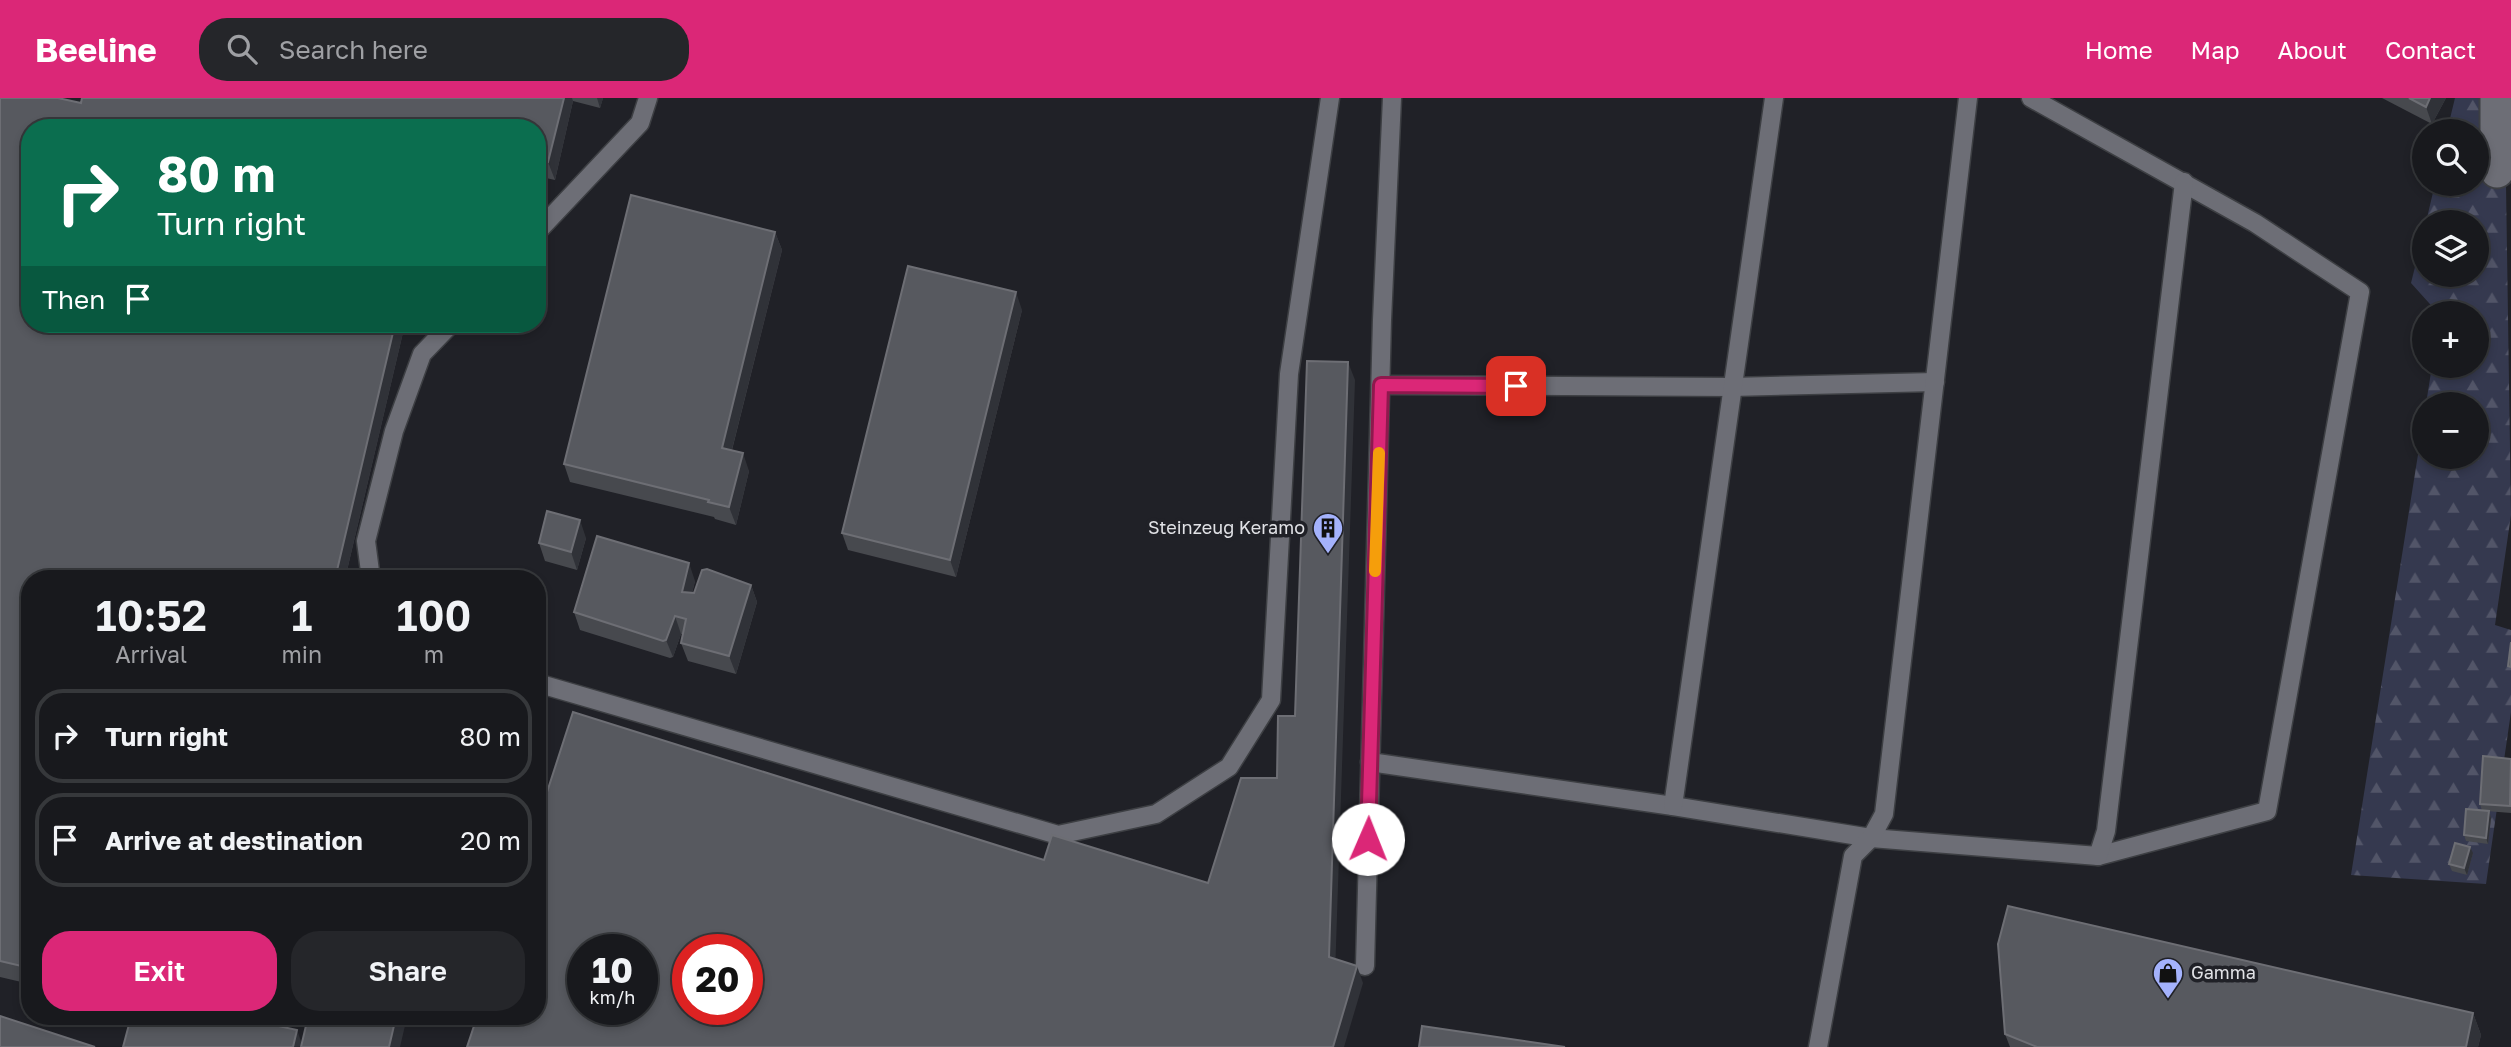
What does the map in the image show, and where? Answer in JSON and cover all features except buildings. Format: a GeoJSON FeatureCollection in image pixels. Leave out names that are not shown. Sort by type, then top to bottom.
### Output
{"type":"FeatureCollection","features":[{"type":"Feature","properties":{"kind":"street"},"geometry":{"type":"LineString","coordinates":[[2497,98],[2497,171]]}},
{"type":"Feature","properties":{"kind":"lane"},"geometry":{"type":"LineString","coordinates":[[546,222],[640,123],[648,98]]}},
{"type":"Feature","properties":{"kind":"lane"},"geometry":{"type":"LineString","coordinates":[[546,686],[1058,835],[1156,814],[1229,767],[1271,700],[1289,374],[1330,98]]}},
{"type":"Feature","properties":{"kind":"lane"},"geometry":{"type":"LineString","coordinates":[[1365,966],[1392,98]]}},
{"type":"Feature","properties":{"kind":"lane"},"geometry":{"type":"LineString","coordinates":[[1673,806],[1774,98]]}},
{"type":"Feature","properties":{"kind":"lane"},"geometry":{"type":"LineString","coordinates":[[1818,1047],[1853,856],[1871,838],[1884,814],[1968,98]]}},
{"type":"Feature","properties":{"kind":"lane"},"geometry":{"type":"LineString","coordinates":[[1370,762],[1871,838],[2098,856],[2267,811],[2360,292],[2255,223],[2031,98]]}},
{"type":"Feature","properties":{"kind":"lane"},"geometry":{"type":"LineString","coordinates":[[2098,856],[2106,831],[2184,182]]}},
{"type":"Feature","properties":{"kind":"lane"},"geometry":{"type":"LineString","coordinates":[[371,570],[366,541],[394,431],[422,354],[442,333]]}},
{"type":"Feature","properties":{"kind":"lane"},"geometry":{"type":"LineString","coordinates":[[1381,385],[1732,387],[1935,382]]}},
{"type":"Feature","properties":{"kind":"green space"},"geometry":{"type":"Polygon","coordinates":[[[2455,98],[2479,98],[2479,119],[2450,119],[2455,98]]]}},
{"type":"Feature","properties":{"kind":"green space"},"geometry":{"type":"Polygon","coordinates":[[[2489,182],[2506,185],[2511,515],[2495,625],[2511,630],[2511,712],[2486,884],[2351,875],[2416,469],[2489,469],[2489,392],[2428,392],[2430,378],[2489,378],[2489,301],[2427,301],[2415,287],[2489,287],[2489,210],[2429,210],[2432,196],[2489,196],[2489,182]]]}},
{"type":"Feature","properties":{"kind":"slow traffic"},"geometry":{"type":"LineString","coordinates":[[1375,571],[1379,453]]}},
{"type":"Feature","properties":{"kind":"place","name":"Steinzeug Keramo"},"geometry":{"type":"Point","coordinates":[1328,555]}},
{"type":"Feature","properties":{"kind":"place","name":"Gamma"},"geometry":{"type":"Point","coordinates":[2168,1000]}},
{"type":"Feature","properties":{"kind":"route"},"geometry":{"type":"LineString","coordinates":[[1368,839],[1381,385],[1516,386]]}}]}
